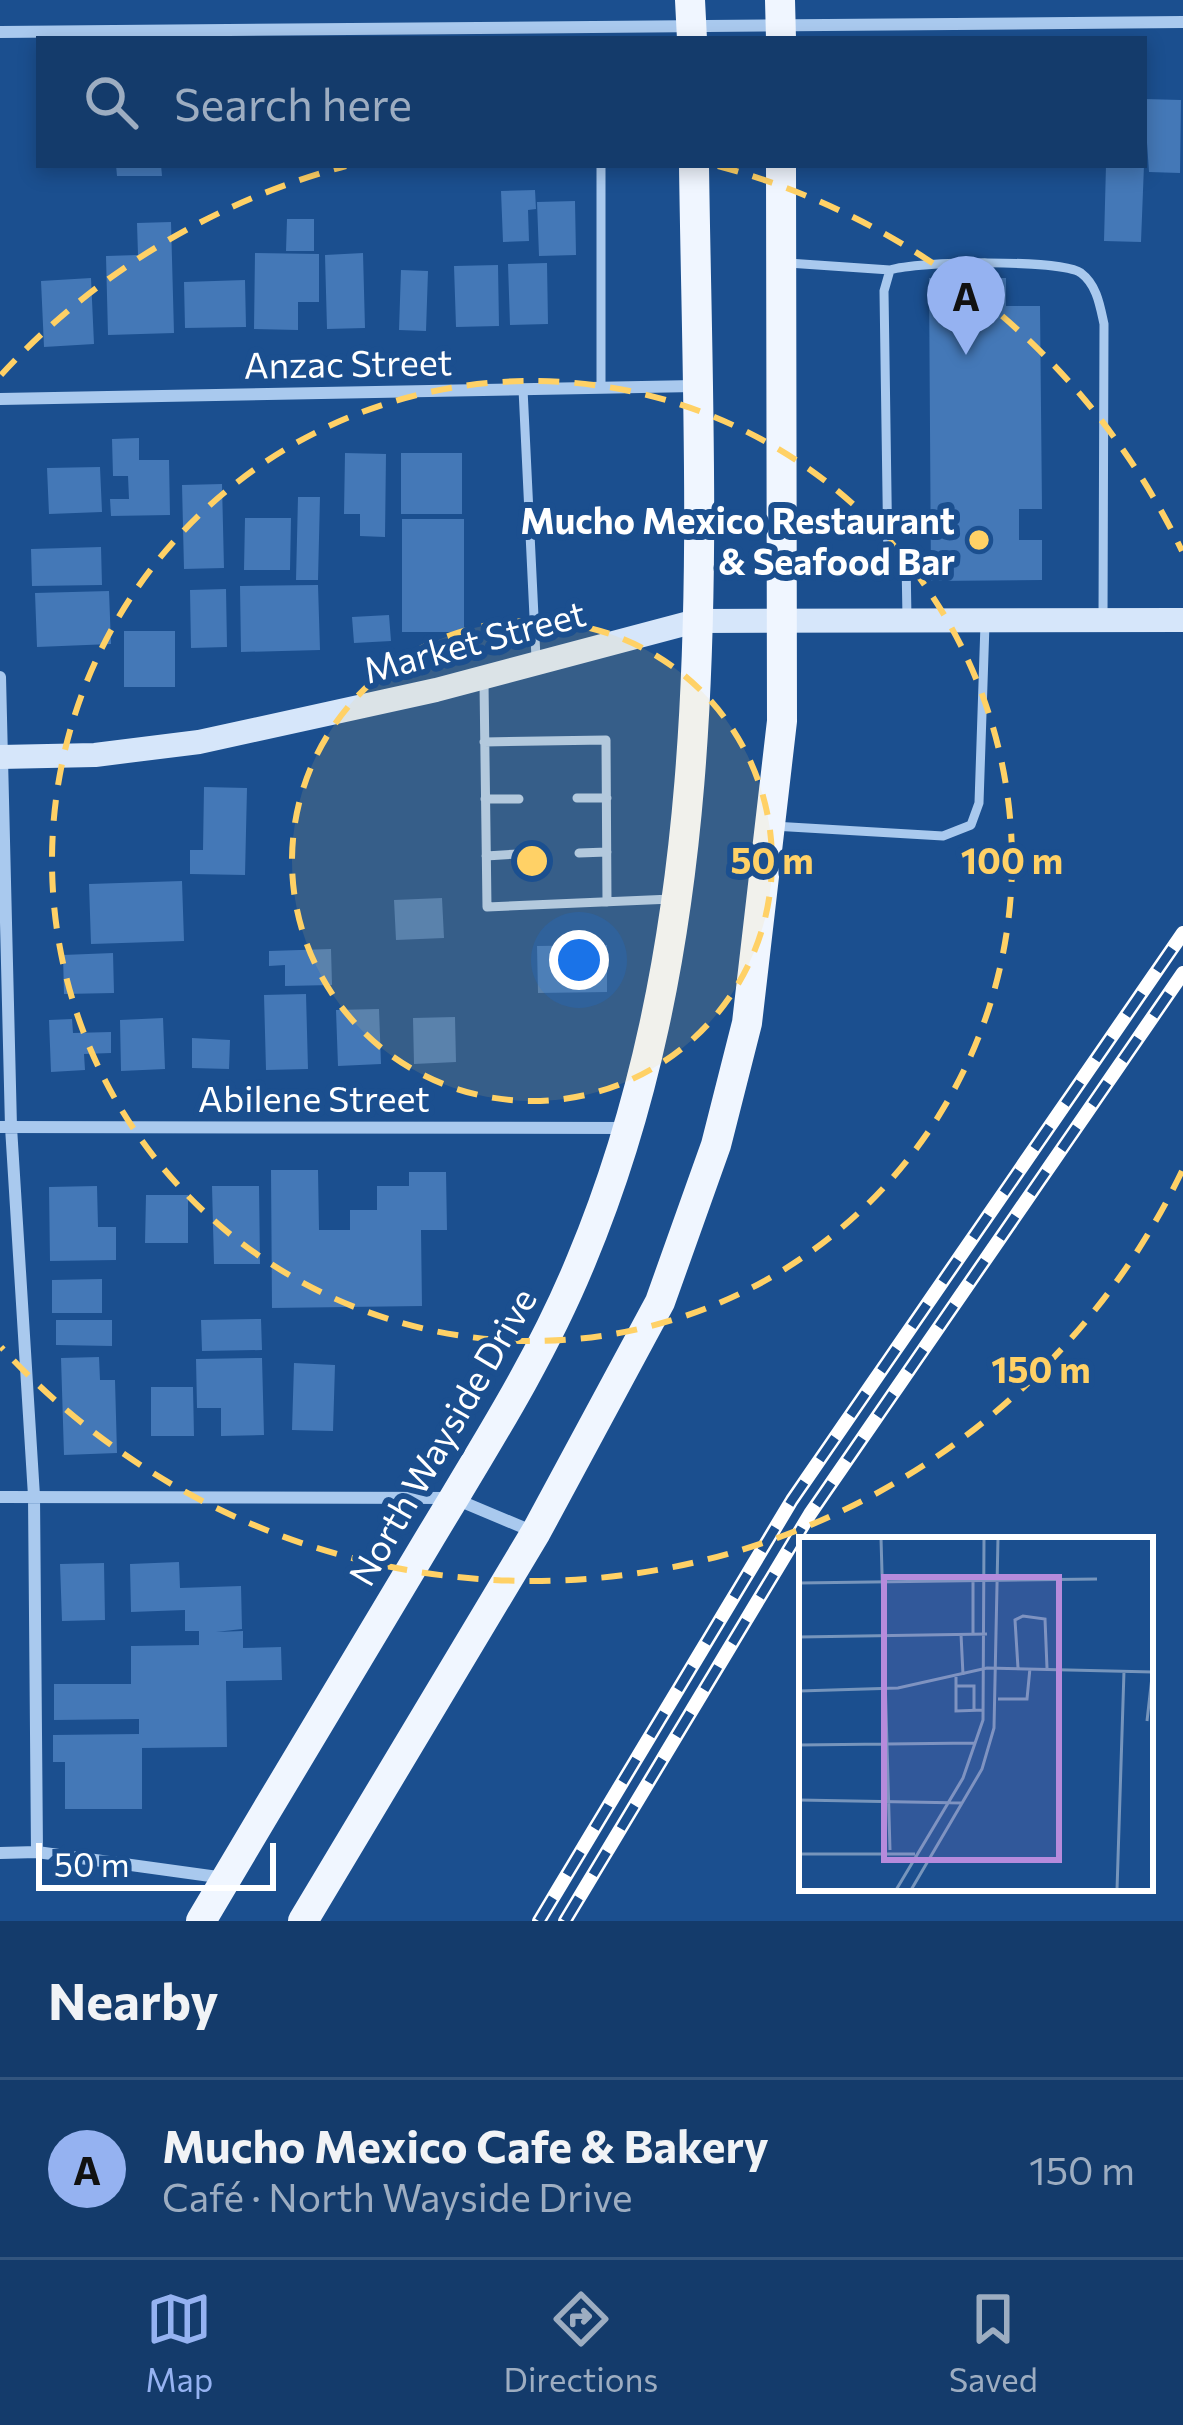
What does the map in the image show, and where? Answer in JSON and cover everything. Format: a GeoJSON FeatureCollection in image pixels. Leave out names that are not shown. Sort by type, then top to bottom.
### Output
{"type":"FeatureCollection","features":[{"type":"Feature","properties":{"kind":"main road","name":"North Wayside Drive"},"geometry":{"type":"LineString","coordinates":[[201,1921],[536,1364],[583,1257],[627,1128],[669,971],[693,783],[694,168]]}},
{"type":"Feature","properties":{"kind":"main road"},"geometry":{"type":"LineString","coordinates":[[303,1921],[536,1532],[660,1302],[716,1145],[747,1022],[782,722],[781,168]]}},
{"type":"Feature","properties":{"kind":"street"},"geometry":{"type":"LineString","coordinates":[[0,32],[601,33],[691,22],[1183,22]]}},
{"type":"Feature","properties":{"kind":"street","name":"Anzac Street"},"geometry":{"type":"LineString","coordinates":[[0,399],[697,386]]}},
{"type":"Feature","properties":{"kind":"street","name":"Market Street"},"geometry":{"type":"LineString","coordinates":[[2,757],[95,755],[199,742],[484,677],[696,621],[784,617],[1183,620]]}},
{"type":"Feature","properties":{"kind":"street"},"geometry":{"type":"LineString","coordinates":[[0,677],[6,1127],[34,1496],[37,1852]]}},
{"type":"Feature","properties":{"kind":"street","name":"Abilene Street"},"geometry":{"type":"LineString","coordinates":[[6,1127],[627,1128]]}},
{"type":"Feature","properties":{"kind":"street"},"geometry":{"type":"LineString","coordinates":[[0,1497],[453,1498],[536,1532]]}},
{"type":"Feature","properties":{"kind":"street"},"geometry":{"type":"LineString","coordinates":[[0,1853],[37,1852],[226,1878]]}},
{"type":"Feature","properties":{"kind":"lane"},"geometry":{"type":"LineString","coordinates":[[601,168],[602,388]]}},
{"type":"Feature","properties":{"kind":"lane"},"geometry":{"type":"LineString","coordinates":[[782,263],[890,270],[942,262],[1072,268],[1092,284],[1104,324],[1103,619]]}},
{"type":"Feature","properties":{"kind":"lane"},"geometry":{"type":"LineString","coordinates":[[890,270],[884,291],[888,561],[906,561],[907,618]]}},
{"type":"Feature","properties":{"kind":"lane"},"geometry":{"type":"LineString","coordinates":[[524,389],[536,664]]}},
{"type":"Feature","properties":{"kind":"lane"},"geometry":{"type":"LineString","coordinates":[[771,826],[944,836],[971,825],[979,803],[986,619]]}},
{"type":"Feature","properties":{"kind":"lane"},"geometry":{"type":"LineString","coordinates":[[484,677],[487,907],[678,899]]}},
{"type":"Feature","properties":{"kind":"lane"},"geometry":{"type":"LineString","coordinates":[[484,742],[606,740],[608,902]]}},
{"type":"Feature","properties":{"kind":"lane"},"geometry":{"type":"LineString","coordinates":[[577,798],[607,797]]}},
{"type":"Feature","properties":{"kind":"lane"},"geometry":{"type":"LineString","coordinates":[[485,799],[519,799]]}},
{"type":"Feature","properties":{"kind":"lane"},"geometry":{"type":"LineString","coordinates":[[579,853],[608,852]]}},
{"type":"Feature","properties":{"kind":"lane"},"geometry":{"type":"LineString","coordinates":[[486,856],[517,854]]}},
{"type":"Feature","properties":{"kind":"building"},"geometry":{"type":"Polygon","coordinates":[[[1147,99],[1181,100],[1180,173],[1149,172],[1147,99]]]}},
{"type":"Feature","properties":{"kind":"building"},"geometry":{"type":"Polygon","coordinates":[[[116,168],[161,168],[162,176],[117,176],[116,168]]]}},
{"type":"Feature","properties":{"kind":"building"},"geometry":{"type":"Polygon","coordinates":[[[1106,168],[1144,168],[1141,242],[1104,241],[1106,168]]]}},
{"type":"Feature","properties":{"kind":"building"},"geometry":{"type":"Polygon","coordinates":[[[535,190],[536,209],[528,210],[529,241],[503,242],[501,191],[535,190]]]}},
{"type":"Feature","properties":{"kind":"building"},"geometry":{"type":"Polygon","coordinates":[[[575,201],[576,255],[539,256],[537,202],[575,201]]]}},
{"type":"Feature","properties":{"kind":"building"},"geometry":{"type":"Polygon","coordinates":[[[287,219],[314,219],[314,251],[286,251],[287,219]]]}},
{"type":"Feature","properties":{"kind":"building"},"geometry":{"type":"Polygon","coordinates":[[[171,222],[174,333],[108,335],[106,256],[138,255],[137,223],[171,222]]]}},
{"type":"Feature","properties":{"kind":"building"},"geometry":{"type":"Polygon","coordinates":[[[255,253],[319,254],[319,302],[298,302],[298,330],[254,329],[255,253]]]}},
{"type":"Feature","properties":{"kind":"building"},"geometry":{"type":"Polygon","coordinates":[[[363,253],[365,328],[327,329],[325,255],[363,253]]]}},
{"type":"Feature","properties":{"kind":"building"},"geometry":{"type":"Polygon","coordinates":[[[547,263],[548,324],[510,325],[508,264],[547,263]]]}},
{"type":"Feature","properties":{"kind":"building"},"geometry":{"type":"Polygon","coordinates":[[[498,265],[499,326],[456,327],[454,266],[498,265]]]}},
{"type":"Feature","properties":{"kind":"building"},"geometry":{"type":"Polygon","coordinates":[[[401,270],[428,271],[426,331],[399,330],[401,270]]]}},
{"type":"Feature","properties":{"kind":"building"},"geometry":{"type":"Polygon","coordinates":[[[91,278],[94,344],[44,347],[41,281],[91,278]]]}},
{"type":"Feature","properties":{"kind":"building"},"geometry":{"type":"Polygon","coordinates":[[[929,278],[1006,278],[1006,306],[1040,306],[1042,509],[1019,509],[1019,540],[1042,540],[1042,580],[931,581],[929,278]]]}},
{"type":"Feature","properties":{"kind":"building"},"geometry":{"type":"Polygon","coordinates":[[[245,280],[246,327],[185,328],[184,282],[245,280]]]}},
{"type":"Feature","properties":{"kind":"building"},"geometry":{"type":"Polygon","coordinates":[[[139,438],[139,460],[169,460],[170,515],[111,516],[110,499],[129,499],[128,476],[113,476],[112,439],[139,438]]]}},
{"type":"Feature","properties":{"kind":"building"},"geometry":{"type":"Polygon","coordinates":[[[345,453],[386,454],[385,537],[360,536],[360,514],[344,514],[345,453]]]}},
{"type":"Feature","properties":{"kind":"building"},"geometry":{"type":"Polygon","coordinates":[[[401,453],[462,453],[462,514],[401,514],[401,453]]]}},
{"type":"Feature","properties":{"kind":"building"},"geometry":{"type":"Polygon","coordinates":[[[100,467],[102,512],[49,514],[47,468],[100,467]]]}},
{"type":"Feature","properties":{"kind":"building"},"geometry":{"type":"Polygon","coordinates":[[[222,484],[224,568],[184,569],[182,485],[222,484]]]}},
{"type":"Feature","properties":{"kind":"building"},"geometry":{"type":"Polygon","coordinates":[[[298,497],[320,497],[318,580],[296,580],[298,497]]]}},
{"type":"Feature","properties":{"kind":"building"},"geometry":{"type":"Polygon","coordinates":[[[245,518],[291,518],[290,570],[244,570],[245,518]]]}},
{"type":"Feature","properties":{"kind":"building"},"geometry":{"type":"Polygon","coordinates":[[[402,519],[464,519],[464,632],[402,632],[402,519]]]}},
{"type":"Feature","properties":{"kind":"building"},"geometry":{"type":"Polygon","coordinates":[[[101,547],[102,585],[32,586],[31,549],[101,547]]]}},
{"type":"Feature","properties":{"kind":"building"},"geometry":{"type":"Polygon","coordinates":[[[318,585],[320,650],[241,652],[240,586],[318,585]]]}},
{"type":"Feature","properties":{"kind":"building"},"geometry":{"type":"Polygon","coordinates":[[[226,589],[227,647],[191,648],[190,590],[226,589]]]}},
{"type":"Feature","properties":{"kind":"building"},"geometry":{"type":"Polygon","coordinates":[[[109,591],[111,644],[37,647],[35,593],[109,591]]]}},
{"type":"Feature","properties":{"kind":"building"},"geometry":{"type":"Polygon","coordinates":[[[389,615],[391,641],[354,643],[352,617],[389,615]]]}},
{"type":"Feature","properties":{"kind":"building"},"geometry":{"type":"Polygon","coordinates":[[[124,631],[175,631],[175,687],[124,687],[124,631]]]}},
{"type":"Feature","properties":{"kind":"building"},"geometry":{"type":"Polygon","coordinates":[[[204,787],[247,788],[245,875],[190,874],[190,850],[203,850],[204,787]]]}},
{"type":"Feature","properties":{"kind":"building"},"geometry":{"type":"Polygon","coordinates":[[[182,881],[184,941],[91,944],[89,884],[182,881]]]}},
{"type":"Feature","properties":{"kind":"building"},"geometry":{"type":"Polygon","coordinates":[[[442,898],[444,938],[396,940],[394,900],[442,898]]]}},
{"type":"Feature","properties":{"kind":"building"},"geometry":{"type":"Polygon","coordinates":[[[607,945],[607,992],[538,993],[537,946],[607,945]]]}},
{"type":"Feature","properties":{"kind":"building"},"geometry":{"type":"Polygon","coordinates":[[[331,949],[332,985],[285,986],[285,965],[269,966],[269,951],[331,949]]]}},
{"type":"Feature","properties":{"kind":"building"},"geometry":{"type":"Polygon","coordinates":[[[113,953],[114,993],[64,994],[63,955],[113,953]]]}},
{"type":"Feature","properties":{"kind":"building"},"geometry":{"type":"Polygon","coordinates":[[[306,994],[308,1069],[266,1070],[264,995],[306,994]]]}},
{"type":"Feature","properties":{"kind":"building"},"geometry":{"type":"Polygon","coordinates":[[[379,1009],[381,1064],[338,1066],[336,1010],[379,1009]]]}},
{"type":"Feature","properties":{"kind":"building"},"geometry":{"type":"Polygon","coordinates":[[[455,1017],[456,1062],[414,1064],[413,1018],[455,1017]]]}},
{"type":"Feature","properties":{"kind":"building"},"geometry":{"type":"Polygon","coordinates":[[[163,1018],[165,1069],[121,1071],[120,1020],[163,1018]]]}},
{"type":"Feature","properties":{"kind":"building"},"geometry":{"type":"Polygon","coordinates":[[[72,1019],[73,1033],[111,1032],[111,1053],[84,1054],[85,1070],[51,1072],[49,1020],[72,1019]]]}},
{"type":"Feature","properties":{"kind":"building"},"geometry":{"type":"Polygon","coordinates":[[[192,1038],[230,1040],[229,1069],[192,1068],[192,1038]]]}},
{"type":"Feature","properties":{"kind":"building"},"geometry":{"type":"Polygon","coordinates":[[[271,1170],[318,1170],[319,1230],[350,1230],[350,1210],[377,1210],[377,1186],[409,1186],[409,1172],[446,1172],[447,1230],[421,1230],[422,1306],[272,1308],[271,1170]]]}},
{"type":"Feature","properties":{"kind":"building"},"geometry":{"type":"Polygon","coordinates":[[[97,1186],[98,1227],[116,1227],[116,1260],[50,1261],[49,1187],[97,1186]]]}},
{"type":"Feature","properties":{"kind":"building"},"geometry":{"type":"Polygon","coordinates":[[[212,1186],[259,1186],[260,1264],[214,1264],[212,1186]]]}},
{"type":"Feature","properties":{"kind":"building"},"geometry":{"type":"Polygon","coordinates":[[[146,1195],[188,1195],[188,1243],[145,1243],[146,1195]]]}},
{"type":"Feature","properties":{"kind":"building"},"geometry":{"type":"Polygon","coordinates":[[[102,1279],[102,1313],[52,1313],[52,1280],[102,1279]]]}},
{"type":"Feature","properties":{"kind":"building"},"geometry":{"type":"Polygon","coordinates":[[[261,1319],[262,1350],[202,1351],[201,1320],[261,1319]]]}},
{"type":"Feature","properties":{"kind":"building"},"geometry":{"type":"Polygon","coordinates":[[[56,1320],[112,1320],[112,1346],[56,1345],[56,1320]]]}},
{"type":"Feature","properties":{"kind":"building"},"geometry":{"type":"Polygon","coordinates":[[[99,1357],[100,1380],[115,1380],[117,1453],[64,1455],[61,1358],[99,1357]]]}},
{"type":"Feature","properties":{"kind":"building"},"geometry":{"type":"Polygon","coordinates":[[[262,1358],[264,1435],[221,1436],[221,1408],[197,1408],[196,1359],[262,1358]]]}},
{"type":"Feature","properties":{"kind":"building"},"geometry":{"type":"Polygon","coordinates":[[[294,1363],[335,1365],[333,1431],[292,1430],[294,1363]]]}},
{"type":"Feature","properties":{"kind":"building"},"geometry":{"type":"Polygon","coordinates":[[[151,1387],[193,1387],[194,1436],[151,1436],[151,1387]]]}},
{"type":"Feature","properties":{"kind":"building"},"geometry":{"type":"Polygon","coordinates":[[[179,1562],[180,1588],[241,1586],[242,1629],[216,1632],[243,1631],[243,1648],[281,1647],[282,1680],[226,1681],[227,1747],[142,1748],[142,1809],[65,1809],[65,1762],[53,1762],[53,1735],[139,1734],[139,1719],[54,1720],[54,1684],[131,1684],[131,1646],[199,1645],[199,1631],[185,1631],[185,1610],[131,1612],[130,1564],[179,1562]]]}},
{"type":"Feature","properties":{"kind":"building"},"geometry":{"type":"Polygon","coordinates":[[[104,1563],[105,1620],[62,1621],[60,1564],[104,1563]]]}},
{"type":"Feature","properties":{"kind":"railway"},"geometry":{"type":"LineString","coordinates":[[539,1921],[792,1500],[1183,933]]}},
{"type":"Feature","properties":{"kind":"railway"},"geometry":{"type":"LineString","coordinates":[[565,1921],[810,1514],[1183,973]]}},
{"type":"Feature","properties":{"kind":"place","name":"Mucho Mexico Cafe & Bakery"},"geometry":{"type":"Point","coordinates":[966,355]}},
{"type":"Feature","properties":{"kind":"place","name":"Mucho Mexico Restaurant & Seafood Bar"},"geometry":{"type":"Point","coordinates":[979,540]}}]}
